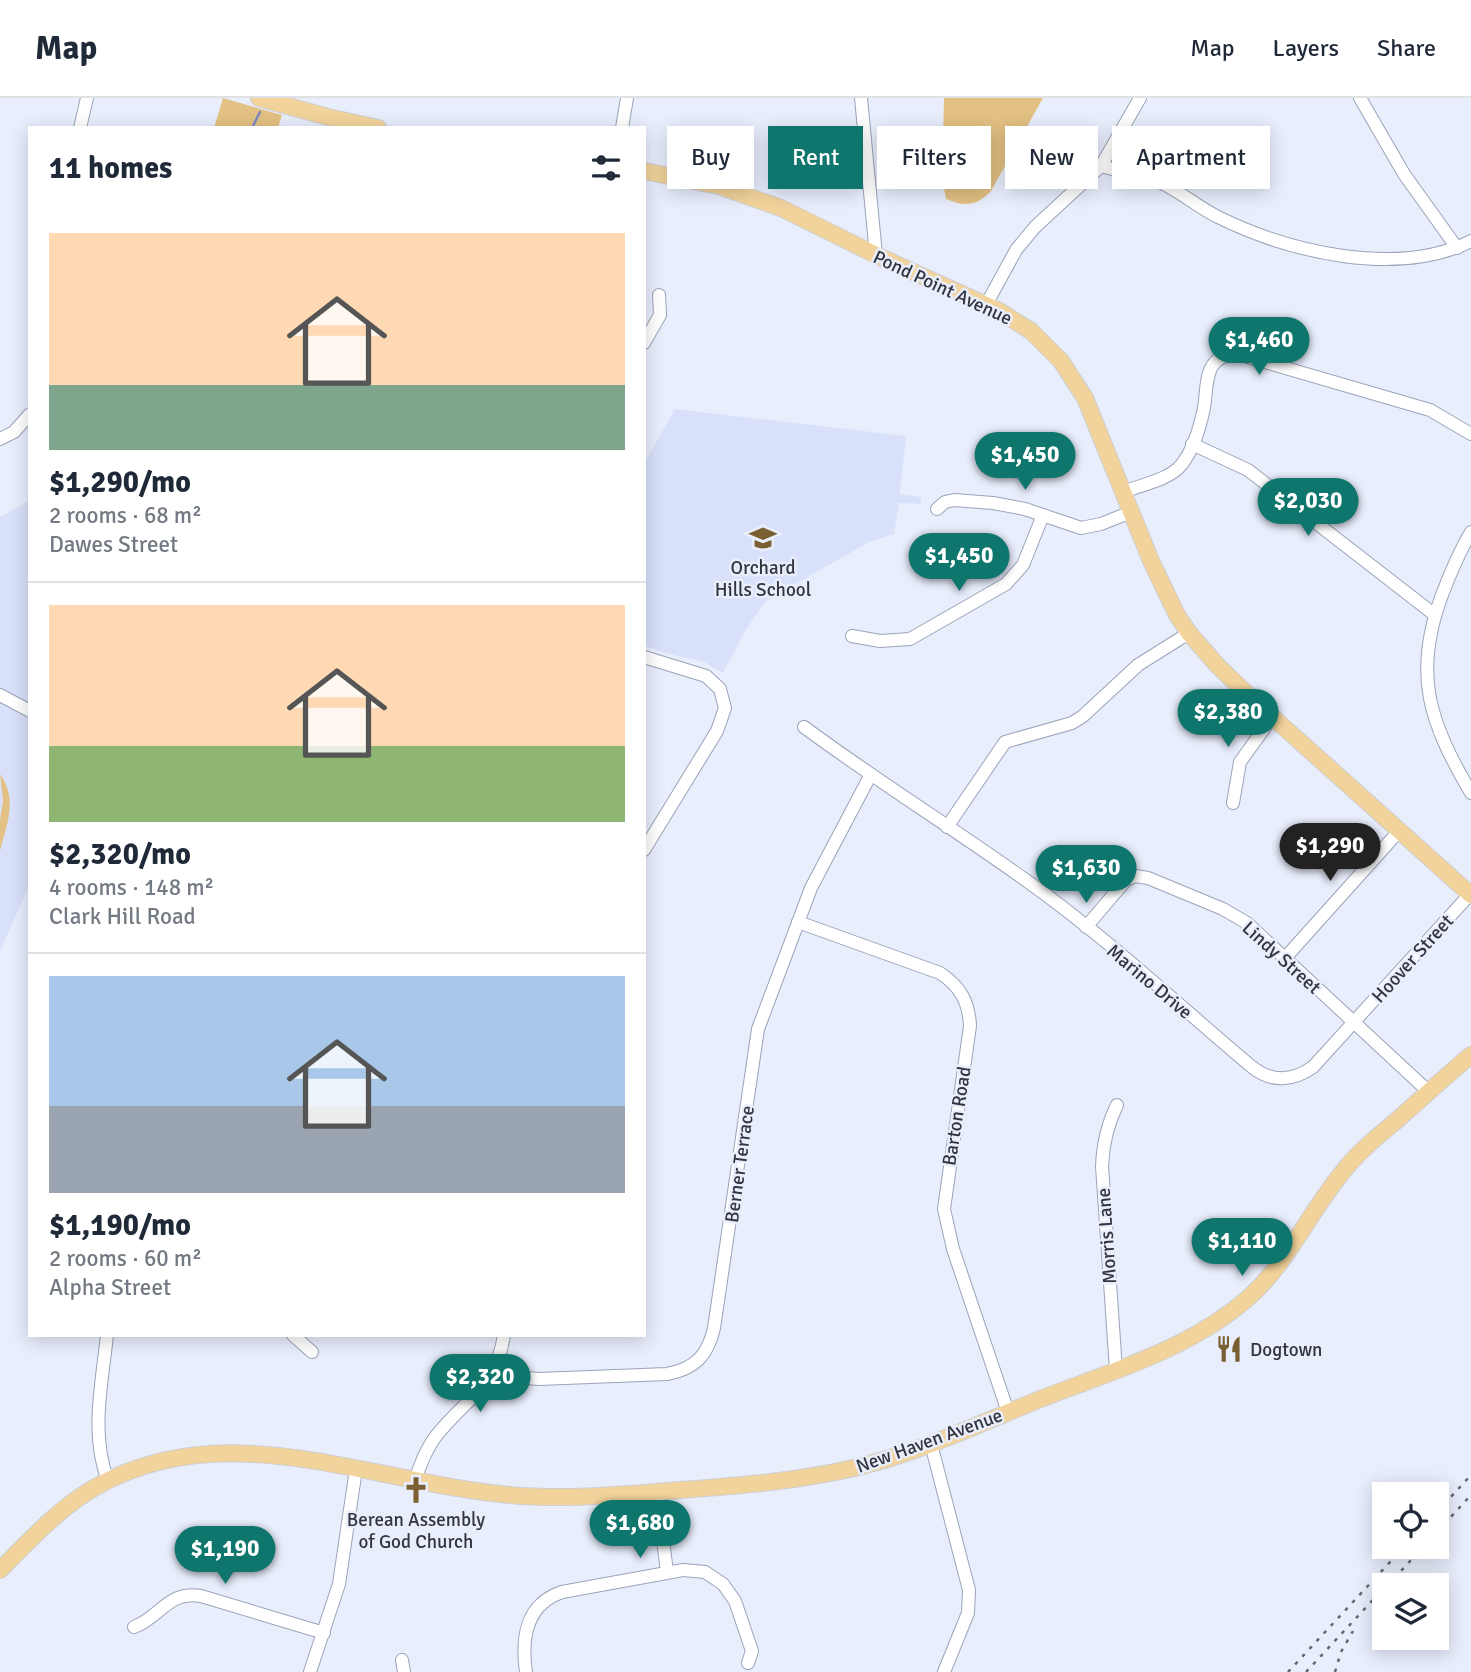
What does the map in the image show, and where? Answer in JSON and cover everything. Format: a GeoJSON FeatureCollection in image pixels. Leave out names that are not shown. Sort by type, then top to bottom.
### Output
{"type":"FeatureCollection","features":[{"type":"Feature","properties":{"kind":"main road"},"geometry":{"type":"LineString","coordinates":[[258,98],[369,126]]}},
{"type":"Feature","properties":{"kind":"main road","name":"Pond Point Avenue"},"geometry":{"type":"LineString","coordinates":[[646,170],[719,186],[781,208],[876,255],[986,304],[1031,331],[1061,361],[1085,398],[1163,587],[1189,633],[1224,673],[1471,894]]}},
{"type":"Feature","properties":{"kind":"main road","name":"New Haven Avenue"},"geometry":{"type":"LineString","coordinates":[[0,1570],[61,1512],[91,1490],[149,1465],[209,1453],[263,1454],[517,1496],[573,1497],[748,1485],[835,1472],[896,1457],[1116,1370],[1210,1327],[1248,1297],[1289,1253],[1343,1171],[1360,1153],[1471,1055]]}},
{"type":"Feature","properties":{"kind":"street"},"geometry":{"type":"LineString","coordinates":[[80,126],[87,98]]}},
{"type":"Feature","properties":{"kind":"street"},"geometry":{"type":"LineString","coordinates":[[622,126],[627,98]]}},
{"type":"Feature","properties":{"kind":"street"},"geometry":{"type":"LineString","coordinates":[[861,98],[876,255]]}},
{"type":"Feature","properties":{"kind":"street"},"geometry":{"type":"LineString","coordinates":[[986,304],[1016,250],[1035,227],[1101,166],[1140,98]]}},
{"type":"Feature","properties":{"kind":"street"},"geometry":{"type":"LineString","coordinates":[[1360,98],[1404,174],[1457,248]]}},
{"type":"Feature","properties":{"kind":"street"},"geometry":{"type":"LineString","coordinates":[[1101,166],[1154,179],[1216,217],[1269,239],[1320,253],[1409,258],[1433,255],[1457,248],[1471,240]]}},
{"type":"Feature","properties":{"kind":"street"},"geometry":{"type":"LineString","coordinates":[[646,340],[660,315],[659,295]]}},
{"type":"Feature","properties":{"kind":"street"},"geometry":{"type":"LineString","coordinates":[[1123,492],[1174,472],[1185,461],[1204,406],[1207,375],[1217,361],[1237,354],[1430,410],[1471,434]]}},
{"type":"Feature","properties":{"kind":"street"},"geometry":{"type":"LineString","coordinates":[[0,439],[14,432],[28,416]]}},
{"type":"Feature","properties":{"kind":"street"},"geometry":{"type":"LineString","coordinates":[[1192,444],[1248,471],[1435,615]]}},
{"type":"Feature","properties":{"kind":"street"},"geometry":{"type":"LineString","coordinates":[[937,509],[949,500],[974,500],[1025,509],[1081,528],[1101,524],[1131,512]]}},
{"type":"Feature","properties":{"kind":"street"},"geometry":{"type":"LineString","coordinates":[[852,636],[880,641],[910,639],[1006,584],[1023,565],[1043,515]]}},
{"type":"Feature","properties":{"kind":"street"},"geometry":{"type":"LineString","coordinates":[[1471,532],[1455,562],[1435,615],[1427,658],[1429,696],[1446,750],[1471,793]]}},
{"type":"Feature","properties":{"kind":"street"},"geometry":{"type":"LineString","coordinates":[[947,827],[1005,742],[1072,723],[1138,665],[1189,633]]}},
{"type":"Feature","properties":{"kind":"street"},"geometry":{"type":"LineString","coordinates":[[646,658],[706,676],[720,689],[724,698],[724,715],[717,731],[646,847]]}},
{"type":"Feature","properties":{"kind":"street"},"geometry":{"type":"LineString","coordinates":[[0,695],[28,710]]}},
{"type":"Feature","properties":{"kind":"street"},"geometry":{"type":"LineString","coordinates":[[1233,803],[1240,762],[1273,716]]}},
{"type":"Feature","properties":{"kind":"street","name":"Marino Drive"},"geometry":{"type":"LineString","coordinates":[[804,727],[870,776],[1027,881],[1086,927],[1252,1068],[1268,1077],[1289,1079],[1306,1072],[1320,1061],[1353,1023]]}},
{"type":"Feature","properties":{"kind":"street","name":"Berner Terrace"},"geometry":{"type":"LineString","coordinates":[[492,1375],[531,1379],[578,1379],[667,1374],[688,1369],[703,1357],[715,1328],[758,1029],[811,888],[870,776]]}},
{"type":"Feature","properties":{"kind":"street"},"geometry":{"type":"LineString","coordinates":[[1285,958],[1399,831]]}},
{"type":"Feature","properties":{"kind":"street","name":"Lindy Street"},"geometry":{"type":"LineString","coordinates":[[1086,927],[1122,883],[1131,877],[1139,876],[1233,914],[1285,958],[1429,1092]]}},
{"type":"Feature","properties":{"kind":"street","name":"Hoover Street"},"geometry":{"type":"LineString","coordinates":[[1353,1023],[1471,894]]}},
{"type":"Feature","properties":{"kind":"street","name":"Barton Road"},"geometry":{"type":"LineString","coordinates":[[798,922],[940,973],[956,986],[967,1003],[970,1026],[944,1209],[953,1249],[1008,1412]]}},
{"type":"Feature","properties":{"kind":"street","name":"Morris Lane"},"geometry":{"type":"LineString","coordinates":[[1116,1370],[1102,1166],[1103,1146],[1117,1105]]}},
{"type":"Feature","properties":{"kind":"street"},"geometry":{"type":"LineString","coordinates":[[107,1337],[98,1431],[100,1460],[108,1481]]}},
{"type":"Feature","properties":{"kind":"street"},"geometry":{"type":"LineString","coordinates":[[295,1337],[313,1352]]}},
{"type":"Feature","properties":{"kind":"street"},"geometry":{"type":"LineString","coordinates":[[415,1480],[419,1466],[434,1438],[492,1375],[504,1337]]}},
{"type":"Feature","properties":{"kind":"street"},"geometry":{"type":"LineString","coordinates":[[931,1444],[969,1590],[968,1613],[944,1672]]}},
{"type":"Feature","properties":{"kind":"street"},"geometry":{"type":"LineString","coordinates":[[310,1672],[339,1584],[356,1469]]}},
{"type":"Feature","properties":{"kind":"street"},"geometry":{"type":"LineString","coordinates":[[657,1492],[667,1572]]}},
{"type":"Feature","properties":{"kind":"street"},"geometry":{"type":"LineString","coordinates":[[526,1672],[523,1649],[526,1629],[531,1615],[545,1600],[562,1592],[667,1572],[695,1570],[723,1584],[740,1611],[752,1651],[748,1663]]}},
{"type":"Feature","properties":{"kind":"street"},"geometry":{"type":"LineString","coordinates":[[134,1627],[146,1622],[173,1599],[188,1594],[324,1633]]}},
{"type":"Feature","properties":{"kind":"shaded area"},"geometry":{"type":"Polygon","coordinates":[[[223,98],[282,115],[279,126],[215,126],[223,98]]]}},
{"type":"Feature","properties":{"kind":"shaded area"},"geometry":{"type":"Polygon","coordinates":[[[944,98],[1043,98],[1027,126],[1005,126],[1005,166],[991,191],[981,200],[970,204],[946,199],[944,189],[991,189],[991,126],[943,126],[944,98]]]}},
{"type":"Feature","properties":{"kind":"shaded area","name":"Orchard Hills School"},"geometry":{"type":"Polygon","coordinates":[[[675,409],[906,436],[900,494],[922,497],[920,504],[899,503],[894,534],[869,542],[766,601],[745,631],[723,673],[704,662],[646,646],[646,460],[675,409]]]}},
{"type":"Feature","properties":{"kind":"shaded area"},"geometry":{"type":"Polygon","coordinates":[[[28,501],[28,888],[0,951],[0,517],[28,501]]]}},
{"type":"Feature","properties":{"kind":"shaded area"},"geometry":{"type":"Polygon","coordinates":[[[0,774],[10,802],[0,851],[3,801],[0,774]]]}},
{"type":"Feature","properties":{"kind":"waterway"},"geometry":{"type":"LineString","coordinates":[[253,126],[260,112]]}},
{"type":"Feature","properties":{"kind":"railway"},"geometry":{"type":"LineString","coordinates":[[1449,1499],[1471,1475]]}},
{"type":"Feature","properties":{"kind":"railway"},"geometry":{"type":"LineString","coordinates":[[1449,1519],[1471,1495]]}},
{"type":"Feature","properties":{"kind":"railway"},"geometry":{"type":"LineString","coordinates":[[1288,1672],[1393,1559]]}},
{"type":"Feature","properties":{"kind":"railway"},"geometry":{"type":"LineString","coordinates":[[1399,1573],[1412,1559]]}},
{"type":"Feature","properties":{"kind":"railway"},"geometry":{"type":"LineString","coordinates":[[1306,1672],[1372,1601]]}},
{"type":"Feature","properties":{"kind":"railway"},"geometry":{"type":"LineString","coordinates":[[1335,1672],[1341,1652],[1353,1631]]}},
{"type":"Feature","properties":{"kind":"place","name":"Orchard Hills School"},"geometry":{"type":"Point","coordinates":[763,538]}},
{"type":"Feature","properties":{"kind":"place","name":"Dogtown"},"geometry":{"type":"Point","coordinates":[1229,1349]}},
{"type":"Feature","properties":{"kind":"place","name":"Berean Assembly of God Church"},"geometry":{"type":"Point","coordinates":[416,1490]}}]}
